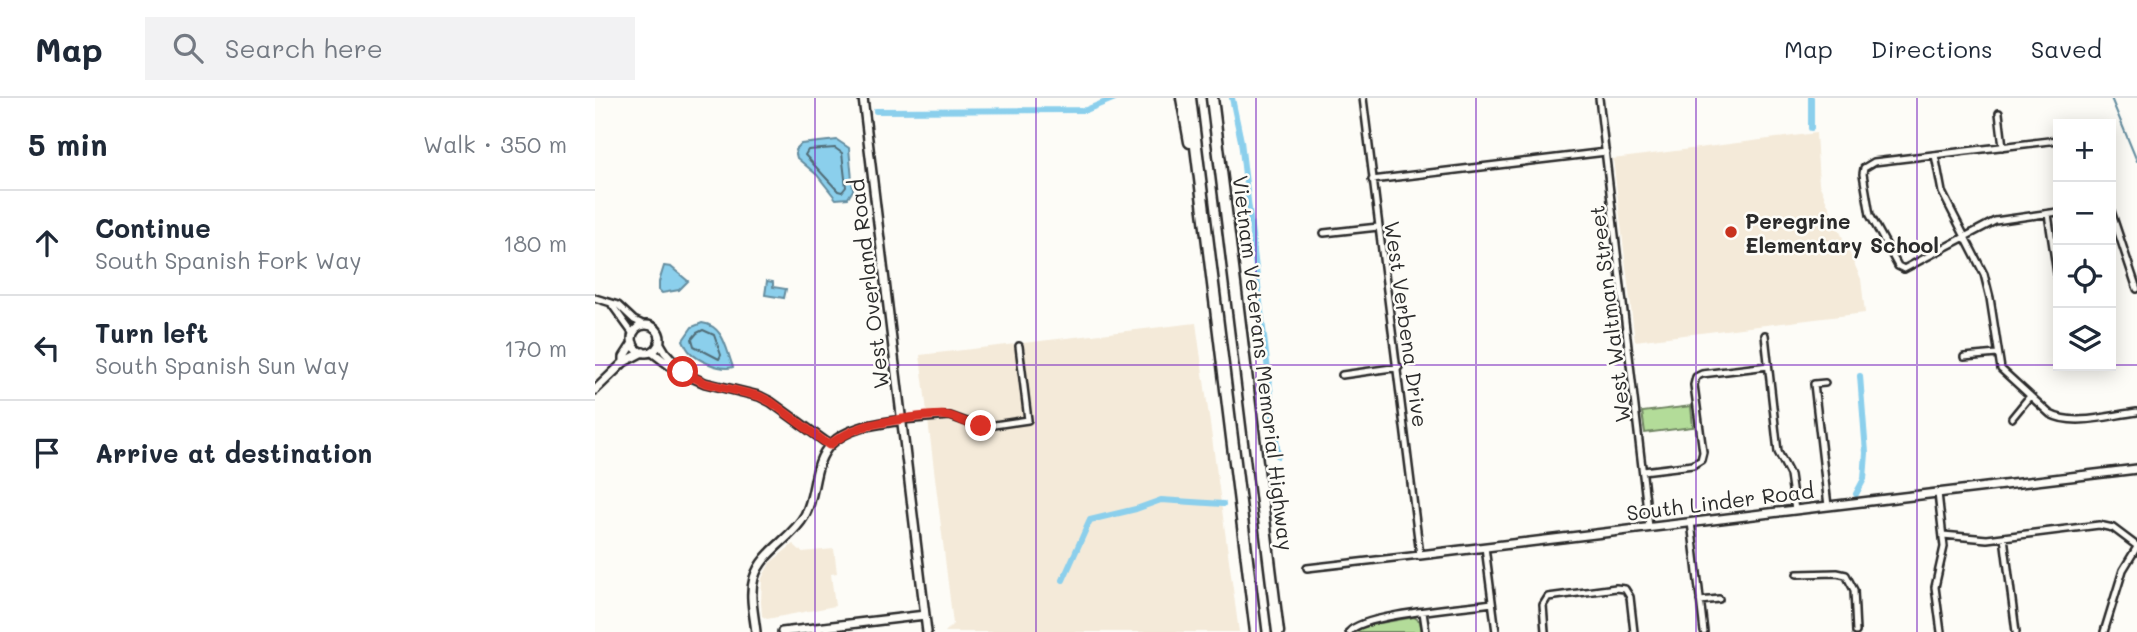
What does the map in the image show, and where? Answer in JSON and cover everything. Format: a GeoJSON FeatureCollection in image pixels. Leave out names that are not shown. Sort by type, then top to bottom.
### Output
{"type":"FeatureCollection","features":[{"type":"Feature","properties":{"kind":"highway"},"geometry":{"type":"LineString","coordinates":[[1182,98],[1201,186]]}},
{"type":"Feature","properties":{"kind":"highway","name":"Vietnam Veterans Memorial Highway"},"geometry":{"type":"LineString","coordinates":[[1190,98],[1256,632]]}},
{"type":"Feature","properties":{"kind":"highway","name":"Vietnam Veterans Memorial Highway"},"geometry":{"type":"LineString","coordinates":[[1212,98],[1278,632]]}},
{"type":"Feature","properties":{"kind":"street","name":"West Overland Road"},"geometry":{"type":"LineString","coordinates":[[863,98],[927,632]]}},
{"type":"Feature","properties":{"kind":"street","name":"West Verbena Drive"},"geometry":{"type":"LineString","coordinates":[[1363,98],[1371,180],[1399,367],[1420,555]]}},
{"type":"Feature","properties":{"kind":"street","name":"West Waltman Street"},"geometry":{"type":"LineString","coordinates":[[1599,98],[1649,527]]}},
{"type":"Feature","properties":{"kind":"street"},"geometry":{"type":"LineString","coordinates":[[1999,113],[2003,147]]}},
{"type":"Feature","properties":{"kind":"street"},"geometry":{"type":"LineString","coordinates":[[2053,141],[1874,162],[1864,168],[1863,174],[1870,215],[1898,266],[1904,269],[1995,221],[2053,213]]}},
{"type":"Feature","properties":{"kind":"street"},"geometry":{"type":"LineString","coordinates":[[1371,180],[1606,152]]}},
{"type":"Feature","properties":{"kind":"street"},"geometry":{"type":"LineString","coordinates":[[1935,155],[1942,191],[1980,264],[1988,287],[2001,369],[2060,419],[2137,412]]}},
{"type":"Feature","properties":{"kind":"street"},"geometry":{"type":"LineString","coordinates":[[2048,214],[2053,247]]}},
{"type":"Feature","properties":{"kind":"street"},"geometry":{"type":"LineString","coordinates":[[2116,226],[2137,289]]}},
{"type":"Feature","properties":{"kind":"street"},"geometry":{"type":"LineString","coordinates":[[1324,233],[1378,227]]}},
{"type":"Feature","properties":{"kind":"street"},"geometry":{"type":"LineString","coordinates":[[595,298],[618,306],[634,320],[656,330],[665,352],[683,372]]}},
{"type":"Feature","properties":{"kind":"street"},"geometry":{"type":"LineString","coordinates":[[612,305],[633,334],[633,344],[624,357],[624,362]]}},
{"type":"Feature","properties":{"kind":"street"},"geometry":{"type":"LineString","coordinates":[[633,334],[645,325]]}},
{"type":"Feature","properties":{"kind":"street"},"geometry":{"type":"LineString","coordinates":[[1765,335],[1778,452],[1790,475],[1795,510]]}},
{"type":"Feature","properties":{"kind":"street"},"geometry":{"type":"LineString","coordinates":[[595,390],[624,362],[647,352],[659,342]]}},
{"type":"Feature","properties":{"kind":"street"},"geometry":{"type":"LineString","coordinates":[[633,344],[705,383],[759,396],[771,402],[829,445]]}},
{"type":"Feature","properties":{"kind":"street"},"geometry":{"type":"LineString","coordinates":[[756,632],[752,599],[754,578],[763,561],[800,524],[806,513],[820,462],[829,445],[866,426],[902,421],[950,416],[981,426],[1028,420],[1019,346]]}},
{"type":"Feature","properties":{"kind":"street"},"geometry":{"type":"LineString","coordinates":[[1964,357],[1997,354]]}},
{"type":"Feature","properties":{"kind":"street"},"geometry":{"type":"LineString","coordinates":[[1643,471],[1693,465],[1700,460],[1703,452],[1694,385],[1696,377],[1768,366]]}},
{"type":"Feature","properties":{"kind":"street"},"geometry":{"type":"LineString","coordinates":[[1342,375],[1399,367]]}},
{"type":"Feature","properties":{"kind":"street"},"geometry":{"type":"LineString","coordinates":[[1825,383],[1814,384],[1828,506]]}},
{"type":"Feature","properties":{"kind":"street"},"geometry":{"type":"LineString","coordinates":[[2012,418],[2030,396]]}},
{"type":"Feature","properties":{"kind":"street","name":"South Linder Road"},"geometry":{"type":"LineString","coordinates":[[1307,568],[2137,469]]}},
{"type":"Feature","properties":{"kind":"street"},"geometry":{"type":"LineString","coordinates":[[1938,493],[1944,554],[1935,587],[1941,632]]}},
{"type":"Feature","properties":{"kind":"street"},"geometry":{"type":"LineString","coordinates":[[1691,522],[1704,632]]}},
{"type":"Feature","properties":{"kind":"street"},"geometry":{"type":"LineString","coordinates":[[1943,535],[1980,538],[2099,526],[2113,528],[2137,546],[2115,590],[2104,632]]}},
{"type":"Feature","properties":{"kind":"street"},"geometry":{"type":"LineString","coordinates":[[2004,537],[2016,632]]}},
{"type":"Feature","properties":{"kind":"street"},"geometry":{"type":"LineString","coordinates":[[1485,547],[1496,632]]}},
{"type":"Feature","properties":{"kind":"street"},"geometry":{"type":"LineString","coordinates":[[1797,574],[1846,575],[1854,590],[1856,632]]}},
{"type":"Feature","properties":{"kind":"street"},"geometry":{"type":"LineString","coordinates":[[1546,632],[1543,609],[1545,600],[1552,595],[1616,587],[1625,589],[1630,597],[1634,632]]}},
{"type":"Feature","properties":{"kind":"street"},"geometry":{"type":"LineString","coordinates":[[1700,601],[1719,599]]}},
{"type":"Feature","properties":{"kind":"street"},"geometry":{"type":"LineString","coordinates":[[1350,631],[1357,624],[1492,603]]}},
{"type":"Feature","properties":{"kind":"street"},"geometry":{"type":"LineString","coordinates":[[1423,612],[1426,632]]}},
{"type":"Feature","properties":{"kind":"street"},"geometry":{"type":"LineString","coordinates":[[782,632],[925,615]]}},
{"type":"Feature","properties":{"kind":"shaded area","name":"Peregrine Elementary School"},"geometry":{"type":"Polygon","coordinates":[[[1816,133],[1819,184],[1861,279],[1865,313],[1635,341],[1613,159],[1816,133]]]}},
{"type":"Feature","properties":{"kind":"shaded area"},"geometry":{"type":"Polygon","coordinates":[[[1196,323],[1239,632],[945,632],[953,624],[920,355],[1196,323]]]}},
{"type":"Feature","properties":{"kind":"shaded area"},"geometry":{"type":"Polygon","coordinates":[[[793,544],[802,552],[834,549],[837,573],[831,574],[835,606],[767,619],[762,616],[762,578],[770,563],[793,544]]]}},
{"type":"Feature","properties":{"kind":"green space"},"geometry":{"type":"Polygon","coordinates":[[[1691,406],[1693,427],[1645,433],[1642,412],[1691,406]]]}},
{"type":"Feature","properties":{"kind":"green space"},"geometry":{"type":"Polygon","coordinates":[[[1414,617],[1420,621],[1422,632],[1353,632],[1358,627],[1414,617]]]}},
{"type":"Feature","properties":{"kind":"water"},"geometry":{"type":"Polygon","coordinates":[[[837,140],[849,148],[853,190],[848,198],[836,199],[817,175],[797,158],[795,150],[801,144],[837,140]]]}},
{"type":"Feature","properties":{"kind":"water"},"geometry":{"type":"Polygon","coordinates":[[[664,266],[671,267],[688,281],[679,290],[662,293],[659,290],[664,266]]]}},
{"type":"Feature","properties":{"kind":"water"},"geometry":{"type":"Polygon","coordinates":[[[767,281],[773,282],[773,287],[786,289],[784,298],[765,295],[767,281]]]}},
{"type":"Feature","properties":{"kind":"water"},"geometry":{"type":"Polygon","coordinates":[[[702,323],[720,333],[733,367],[722,368],[710,364],[687,349],[683,340],[692,327],[702,323]]]}},
{"type":"Feature","properties":{"kind":"waterway"},"geometry":{"type":"LineString","coordinates":[[876,111],[1086,110],[1115,98]]}},
{"type":"Feature","properties":{"kind":"waterway"},"geometry":{"type":"LineString","coordinates":[[1232,98],[1241,141],[1278,456]]}},
{"type":"Feature","properties":{"kind":"waterway"},"geometry":{"type":"LineString","coordinates":[[1811,98],[1811,128]]}},
{"type":"Feature","properties":{"kind":"waterway"},"geometry":{"type":"LineString","coordinates":[[2111,98],[2137,161]]}},
{"type":"Feature","properties":{"kind":"waterway"},"geometry":{"type":"LineString","coordinates":[[1856,494],[1864,479],[1866,453],[1860,376]]}},
{"type":"Feature","properties":{"kind":"waterway"},"geometry":{"type":"LineString","coordinates":[[1063,580],[1090,520],[1161,500],[1223,504]]}},
{"type":"Feature","properties":{"kind":"place","name":"Peregrine Elementary School"},"geometry":{"type":"Point","coordinates":[1731,232]}},
{"type":"Feature","properties":{"kind":"route"},"geometry":{"type":"LineString","coordinates":[[683,372],[705,383],[759,396],[807,427],[829,445],[866,426],[915,419],[950,416],[981,426]]}}]}
